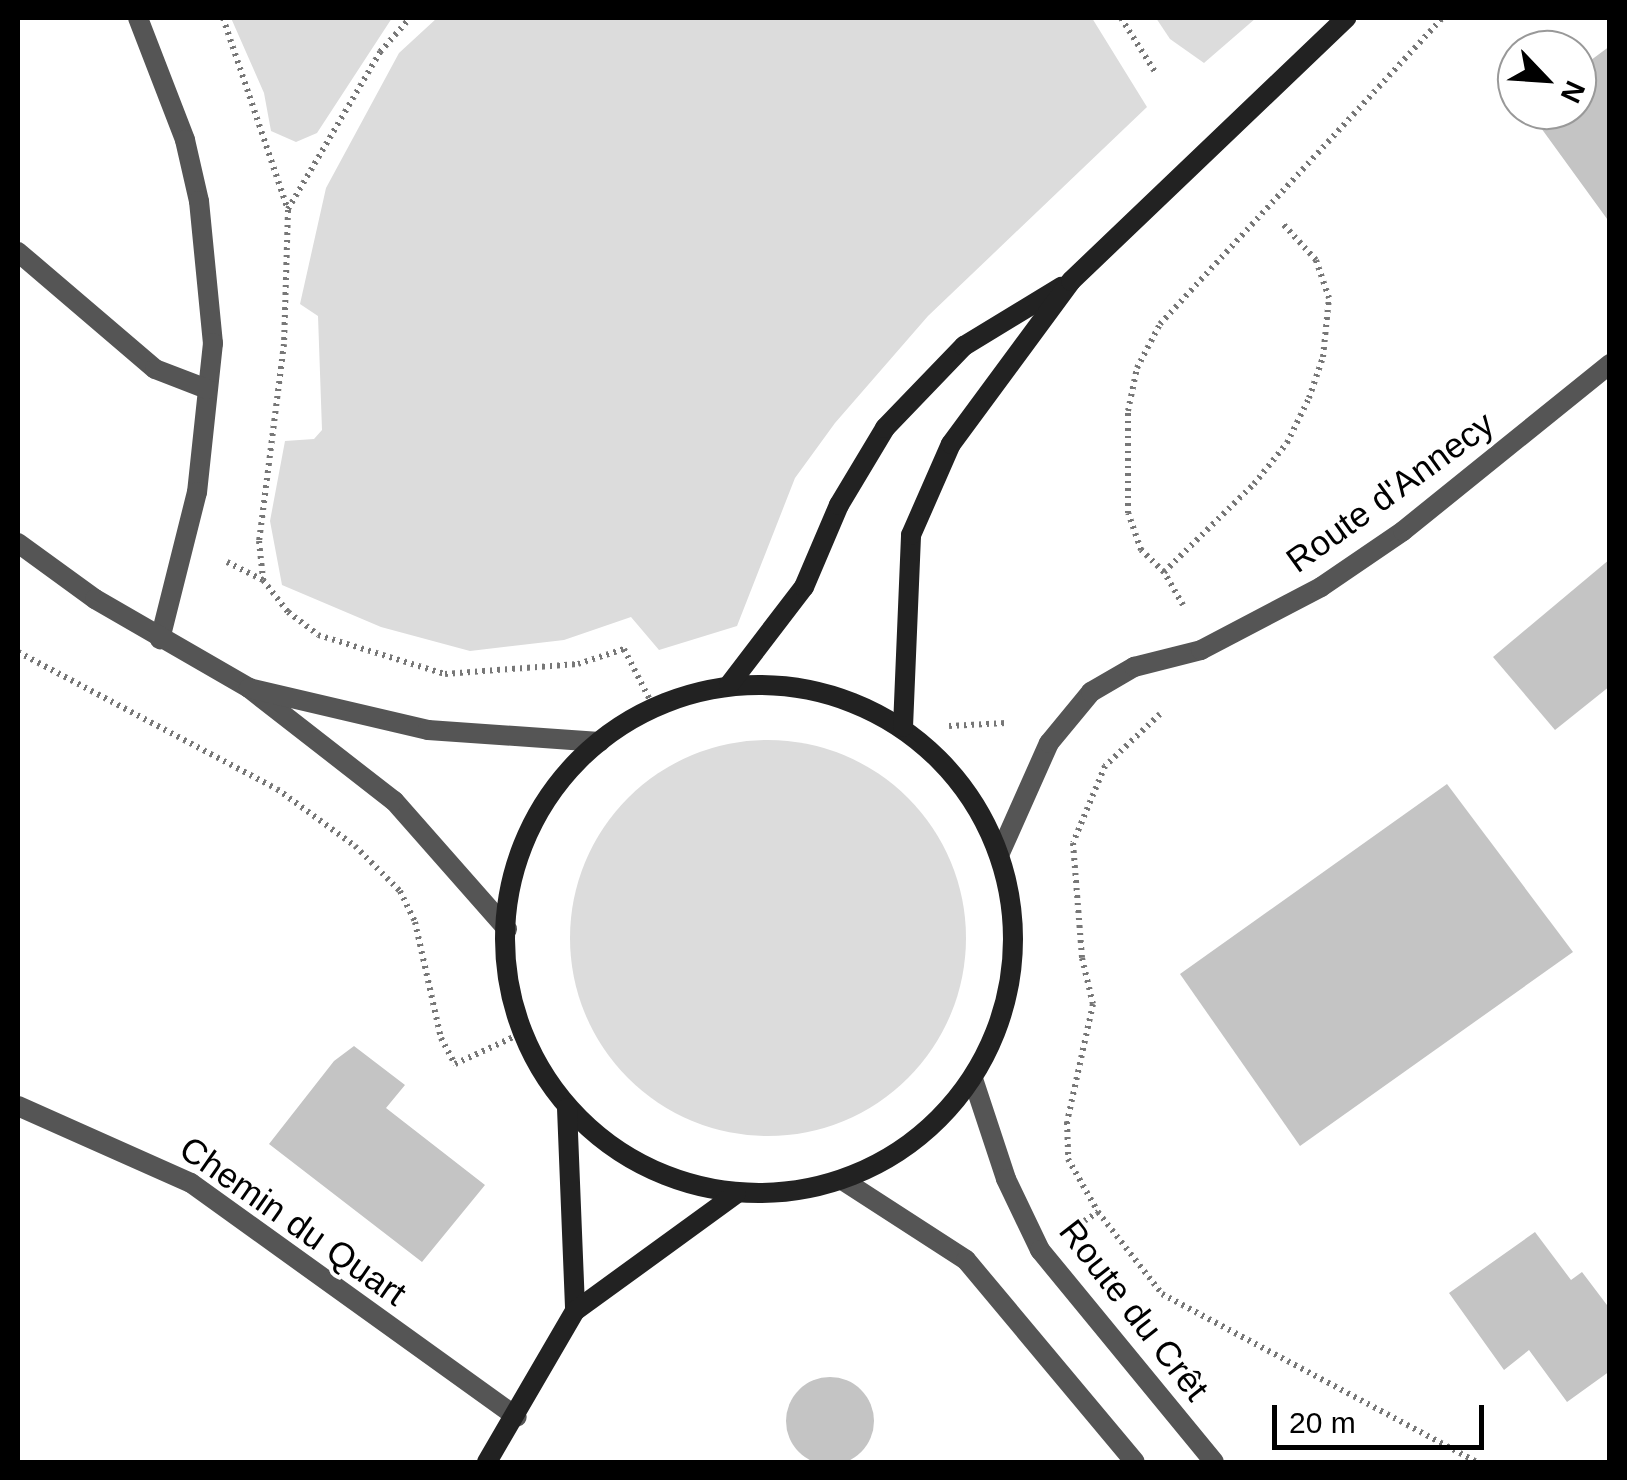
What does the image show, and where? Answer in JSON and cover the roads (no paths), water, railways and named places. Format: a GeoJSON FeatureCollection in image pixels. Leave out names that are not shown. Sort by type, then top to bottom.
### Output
{"type":"FeatureCollection","features":[{"type":"Feature","properties":{"kind":"main road"},"geometry":{"type":"LineString","coordinates":[[902,726],[911,535],[926,492],[951,444],[1071,281],[1346,18]]}},
{"type":"Feature","properties":{"kind":"main road"},"geometry":{"type":"LineString","coordinates":[[729,685],[804,587],[862,460],[914,394],[964,346],[1071,281]]}},
{"type":"Feature","properties":{"kind":"main road"},"geometry":{"type":"LineString","coordinates":[[729,685],[790,685],[849,699],[902,726],[944,761],[977,804],[1000,853],[1014,930],[1005,1008],[974,1079],[916,1140],[844,1180],[789,1194],[736,1194],[673,1180],[614,1151],[567,1108],[522,1033],[504,965],[510,886],[538,812],[600,742],[654,706],[729,685]]}},
{"type":"Feature","properties":{"kind":"main road"},"geometry":{"type":"LineString","coordinates":[[567,1108],[575,1312]]}},
{"type":"Feature","properties":{"kind":"main road"},"geometry":{"type":"LineString","coordinates":[[487,1462],[575,1312],[736,1194]]}},
{"type":"Feature","properties":{"kind":"street"},"geometry":{"type":"LineString","coordinates":[[138,18],[184,140],[200,201],[212,306],[197,492],[160,639]]}},
{"type":"Feature","properties":{"kind":"street"},"geometry":{"type":"LineString","coordinates":[[18,252],[155,369],[207,390]]}},
{"type":"Feature","properties":{"kind":"street","name":"Route d'Annecy"},"geometry":{"type":"LineString","coordinates":[[1000,853],[1049,743],[1075,708],[1134,667],[1201,650],[1322,588],[1402,531],[1610,364]]}},
{"type":"Feature","properties":{"kind":"street"},"geometry":{"type":"LineString","coordinates":[[18,543],[160,639],[249,688],[394,801],[507,928]]}},
{"type":"Feature","properties":{"kind":"street"},"geometry":{"type":"LineString","coordinates":[[249,688],[428,730],[600,742]]}},
{"type":"Feature","properties":{"kind":"street","name":"Route du Crêt"},"geometry":{"type":"LineString","coordinates":[[974,1079],[1006,1179],[1040,1250],[1214,1462]]}},
{"type":"Feature","properties":{"kind":"street","name":"Chemin du Quart"},"geometry":{"type":"LineString","coordinates":[[18,1106],[191,1182],[516,1417]]}},
{"type":"Feature","properties":{"kind":"street"},"geometry":{"type":"LineString","coordinates":[[844,1180],[966,1260],[1135,1462]]}}]}
